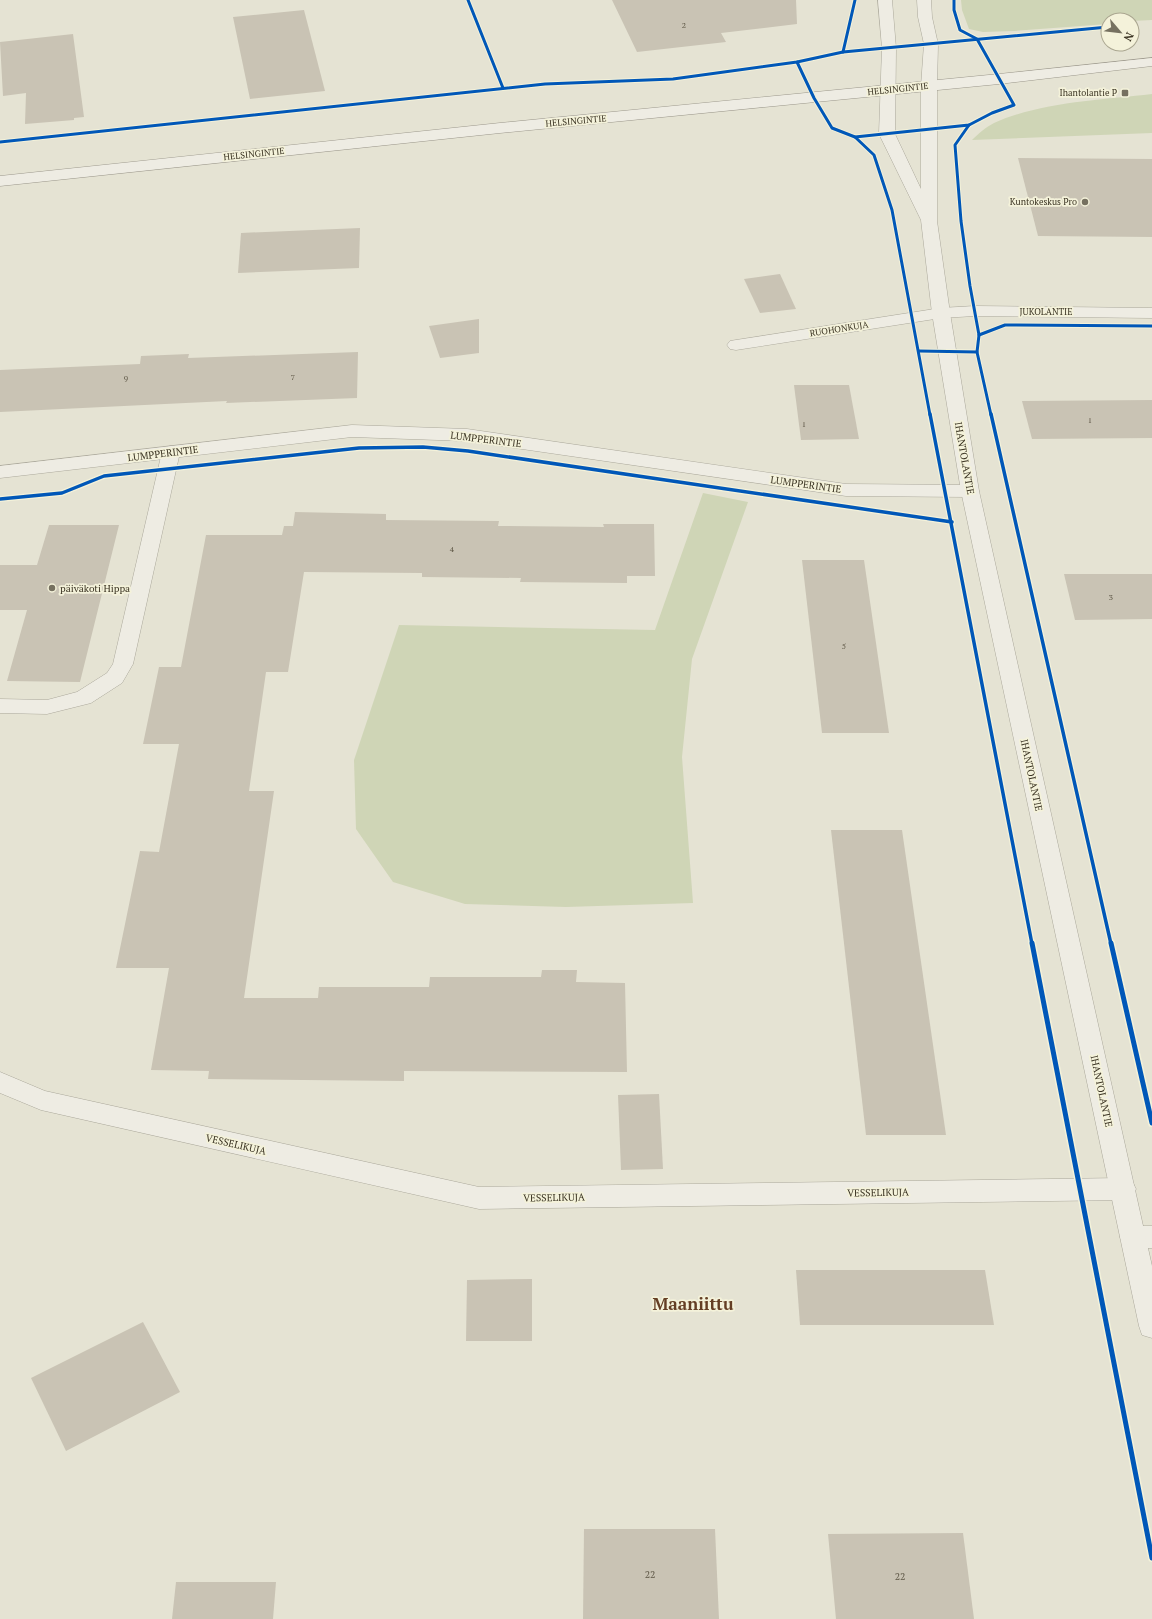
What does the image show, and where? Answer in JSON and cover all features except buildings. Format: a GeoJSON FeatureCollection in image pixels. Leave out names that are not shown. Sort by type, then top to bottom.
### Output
{"type":"FeatureCollection","features":[{"type":"Feature","properties":{"kind":"street","name":"IHANTOLANTIE"},"geometry":{"type":"LineString","coordinates":[[885,0],[889,48],[887,134],[929,221]]}},
{"type":"Feature","properties":{"kind":"street","name":"IHANTOLANTIE"},"geometry":{"type":"LineString","coordinates":[[924,0],[925,17],[931,44],[929,86],[929,221],[941,313],[970,491],[1123,1189],[1143,1237],[1152,1326]]}},
{"type":"Feature","properties":{"kind":"street","name":"HELSINGINTIE"},"geometry":{"type":"LineString","coordinates":[[0,181],[1152,62]]}},
{"type":"Feature","properties":{"kind":"street","name":"JUKOLANTIE"},"geometry":{"type":"LineString","coordinates":[[941,313],[975,311],[1152,313]]}},
{"type":"Feature","properties":{"kind":"street","name":"RUOHONKUJA"},"geometry":{"type":"LineString","coordinates":[[736,345],[941,313]]}},
{"type":"Feature","properties":{"kind":"street","name":"LUMPPERINTIE"},"geometry":{"type":"LineString","coordinates":[[0,472],[352,431],[467,435],[846,490],[970,491]]}},
{"type":"Feature","properties":{"kind":"street"},"geometry":{"type":"LineString","coordinates":[[0,706],[48,707],[77,700],[84,698],[115,678],[123,664],[171,452]]}},
{"type":"Feature","properties":{"kind":"street","name":"VESSELIKUJA"},"geometry":{"type":"LineString","coordinates":[[0,1082],[40,1100],[479,1198],[1123,1189]]}},
{"type":"Feature","properties":{"kind":"green space"},"geometry":{"type":"Polygon","coordinates":[[[961,0],[1152,0],[1152,20],[1140,21],[1140,12],[1100,12],[1100,25],[983,32],[969,29],[962,10],[961,0]]]}},
{"type":"Feature","properties":{"kind":"green space"},"geometry":{"type":"Polygon","coordinates":[[[1152,94],[1152,133],[972,140],[988,126],[1031,110],[1092,100],[1152,94]]]}},
{"type":"Feature","properties":{"kind":"green space"},"geometry":{"type":"Polygon","coordinates":[[[703,493],[748,502],[692,659],[682,757],[693,903],[566,907],[465,904],[393,882],[356,829],[354,760],[399,625],[655,630],[703,493]]]}},
{"type":"Feature","properties":{"kind":"cycle path"},"geometry":{"type":"LineString","coordinates":[[468,0],[503,88]]}},
{"type":"Feature","properties":{"kind":"cycle path"},"geometry":{"type":"LineString","coordinates":[[843,52],[855,0]]}},
{"type":"Feature","properties":{"kind":"cycle path"},"geometry":{"type":"LineString","coordinates":[[797,62],[814,98],[832,128],[855,137],[969,125],[992,113],[1014,105],[977,39],[960,30],[954,10],[954,0]]}},
{"type":"Feature","properties":{"kind":"cycle path"},"geometry":{"type":"LineString","coordinates":[[0,142],[545,84],[673,79],[797,62],[843,52],[1100,28]]}},
{"type":"Feature","properties":{"kind":"cycle path"},"geometry":{"type":"LineString","coordinates":[[969,125],[955,145],[961,221],[970,286],[979,335],[977,352],[1152,1123]]}},
{"type":"Feature","properties":{"kind":"cycle path"},"geometry":{"type":"LineString","coordinates":[[855,137],[874,155],[892,210],[944,492],[952,522],[1079,1190],[1152,1558]]}},
{"type":"Feature","properties":{"kind":"cycle path"},"geometry":{"type":"LineString","coordinates":[[979,335],[1005,325],[1152,326]]}},
{"type":"Feature","properties":{"kind":"cycle path"},"geometry":{"type":"LineString","coordinates":[[919,351],[977,352]]}},
{"type":"Feature","properties":{"kind":"cycle path"},"geometry":{"type":"LineString","coordinates":[[0,499],[62,493],[104,476],[359,448],[423,447],[468,451],[952,522]]}},
{"type":"Feature","properties":{"kind":"place","name":"Ihantolantie P"},"geometry":{"type":"Point","coordinates":[1125,93]}},
{"type":"Feature","properties":{"kind":"place","name":"Kuntokeskus Pro"},"geometry":{"type":"Point","coordinates":[1085,202]}},
{"type":"Feature","properties":{"kind":"place","name":"päiväkoti Hippa"},"geometry":{"type":"Point","coordinates":[52,588]}},
{"type":"Feature","properties":{"kind":"district","name":"Maaniittu"},"geometry":{"type":"Point","coordinates":[693,1304]}}]}
